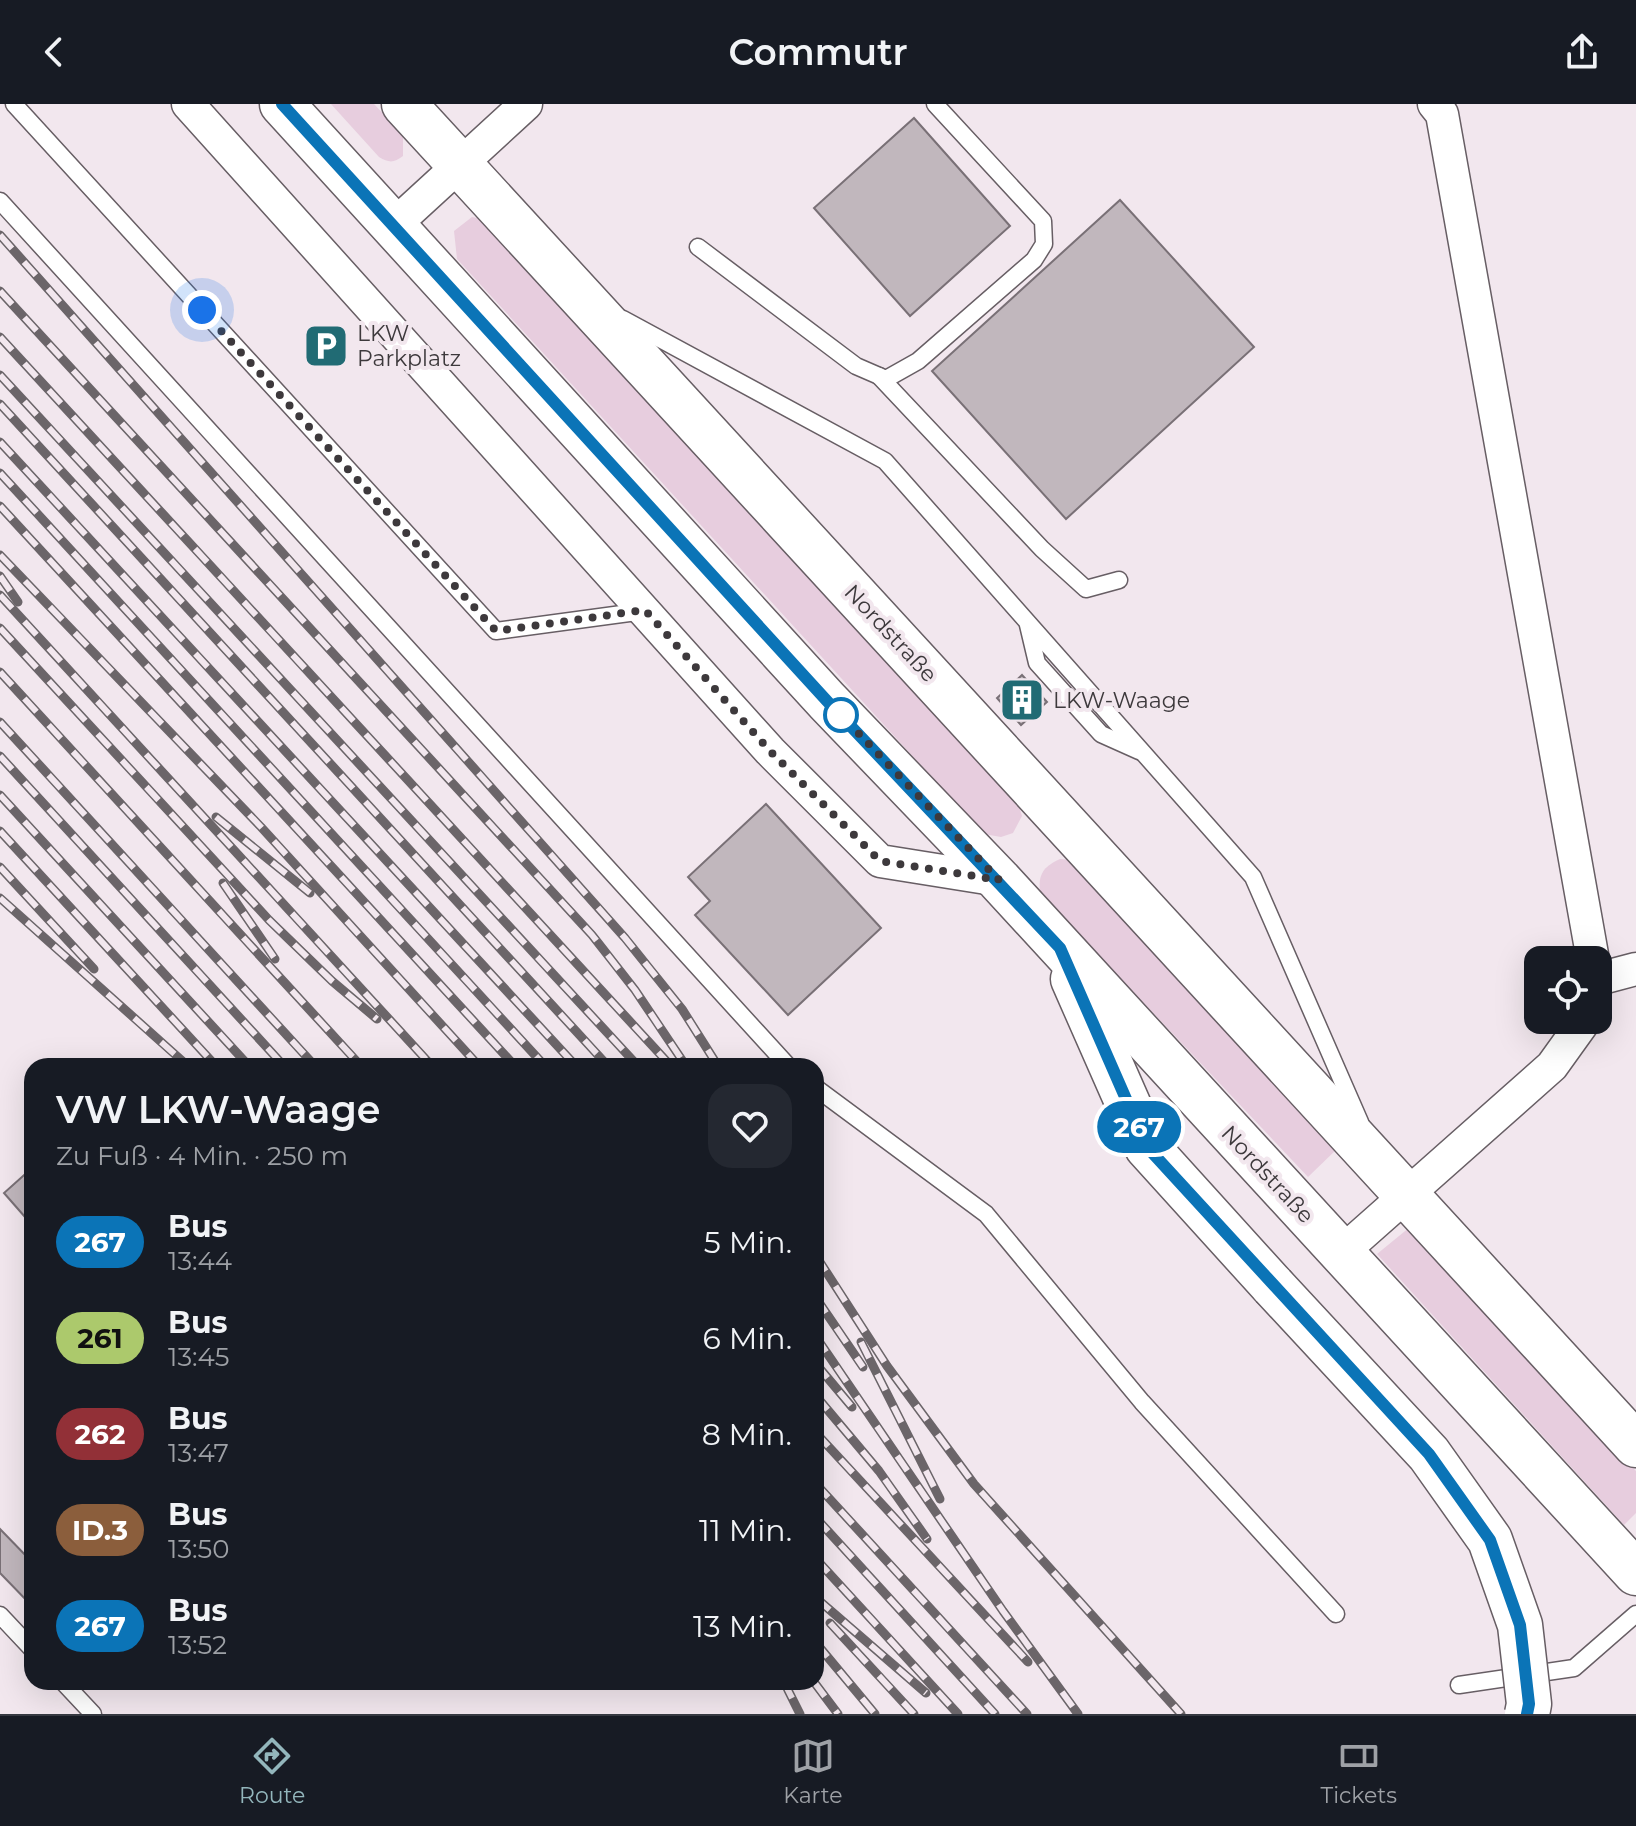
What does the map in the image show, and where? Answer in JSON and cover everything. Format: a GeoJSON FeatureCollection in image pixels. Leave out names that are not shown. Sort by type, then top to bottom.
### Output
{"type":"FeatureCollection","features":[{"type":"Feature","properties":{"kind":"street"},"geometry":{"type":"LineString","coordinates":[[188,104],[770,751],[880,861],[999,880]]}},
{"type":"Feature","properties":{"kind":"street","name":"Nordstraße"},"geometry":{"type":"LineString","coordinates":[[282,104],[827,701],[999,880],[1634,1567]]}},
{"type":"Feature","properties":{"kind":"street","name":"Nordstraße"},"geometry":{"type":"LineString","coordinates":[[404,104],[1636,1445]]}},
{"type":"Feature","properties":{"kind":"street"},"geometry":{"type":"LineString","coordinates":[[393,226],[526,104]]}},
{"type":"Feature","properties":{"kind":"street"},"geometry":{"type":"LineString","coordinates":[[1434,104],[1442,114],[1591,946]]}},
{"type":"Feature","properties":{"kind":"street"},"geometry":{"type":"LineString","coordinates":[[1060,948],[1147,1147],[1429,1454],[1490,1540],[1520,1625],[1529,1704],[1527,1714]]}},
{"type":"Feature","properties":{"kind":"street"},"geometry":{"type":"LineString","coordinates":[[1612,975],[1636,969]]}},
{"type":"Feature","properties":{"kind":"street"},"geometry":{"type":"LineString","coordinates":[[1341,1253],[1392,1180],[1552,1066],[1575,1034]]}},
{"type":"Feature","properties":{"kind":"lane"},"geometry":{"type":"LineString","coordinates":[[14,104],[496,631],[645,610]]}},
{"type":"Feature","properties":{"kind":"lane"},"geometry":{"type":"LineString","coordinates":[[698,247],[856,366],[886,379],[918,361],[1034,260],[1044,244],[1043,221],[935,104]]}},
{"type":"Feature","properties":{"kind":"lane"},"geometry":{"type":"LineString","coordinates":[[0,201],[781,1058]]}},
{"type":"Feature","properties":{"kind":"lane"},"geometry":{"type":"LineString","coordinates":[[583,298],[885,461],[1253,877],[1392,1180]]}},
{"type":"Feature","properties":{"kind":"lane"},"geometry":{"type":"LineString","coordinates":[[879,376],[1042,549],[1086,589],[1119,580]]}},
{"type":"Feature","properties":{"kind":"lane"},"geometry":{"type":"LineString","coordinates":[[824,1094],[986,1214],[1142,1402],[1336,1614]]}},
{"type":"Feature","properties":{"kind":"lane"},"geometry":{"type":"LineString","coordinates":[[1459,1685],[1574,1668],[1636,1614]]}},
{"type":"Feature","properties":{"kind":"lane"},"geometry":{"type":"LineString","coordinates":[[0,1615],[24,1640]]}},
{"type":"Feature","properties":{"kind":"lane"},"geometry":{"type":"LineString","coordinates":[[70,1690],[93,1714]]}},
{"type":"Feature","properties":{"kind":"shaded area"},"geometry":{"type":"Polygon","coordinates":[[[331,104],[374,104],[403,135],[403,156],[391,161],[379,157],[331,104]]]}},
{"type":"Feature","properties":{"kind":"shaded area"},"geometry":{"type":"Polygon","coordinates":[[[472,217],[488,220],[1016,797],[1022,816],[1013,833],[1001,837],[984,834],[457,259],[454,231],[472,217]]]}},
{"type":"Feature","properties":{"kind":"shaded area"},"geometry":{"type":"Polygon","coordinates":[[[1060,859],[1074,860],[1338,1148],[1308,1177],[1040,893],[1043,872],[1060,859]]]}},
{"type":"Feature","properties":{"kind":"shaded area"},"geometry":{"type":"Polygon","coordinates":[[[1410,1227],[1636,1471],[1636,1513],[1624,1525],[1377,1254],[1410,1227]]]}},
{"type":"Feature","properties":{"kind":"building"},"geometry":{"type":"Polygon","coordinates":[[[914,118],[1010,226],[910,316],[814,208],[914,118]]]}},
{"type":"Feature","properties":{"kind":"building"},"geometry":{"type":"Polygon","coordinates":[[[1120,200],[1254,347],[1066,519],[932,371],[1120,200]]]}},
{"type":"Feature","properties":{"kind":"building","name":"LKW-Waage"},"geometry":{"type":"Polygon","coordinates":[[[1022,675],[1047,702],[1021,725],[997,698],[1022,675]]]}},
{"type":"Feature","properties":{"kind":"building"},"geometry":{"type":"Polygon","coordinates":[[[766,804],[881,928],[788,1015],[695,915],[710,901],[688,877],[766,804]]]}},
{"type":"Feature","properties":{"kind":"building"},"geometry":{"type":"Polygon","coordinates":[[[24,1175],[24,1216],[4,1193],[24,1175]]]}},
{"type":"Feature","properties":{"kind":"building"},"geometry":{"type":"Polygon","coordinates":[[[0,1529],[24,1554],[24,1598],[0,1573],[0,1529]]]}},
{"type":"Feature","properties":{"kind":"railway"},"geometry":{"type":"LineString","coordinates":[[0,235],[625,938],[682,1009],[713,1058]]}},
{"type":"Feature","properties":{"kind":"railway"},"geometry":{"type":"LineString","coordinates":[[0,291],[592,935],[635,990],[681,1058]]}},
{"type":"Feature","properties":{"kind":"railway"},"geometry":{"type":"LineString","coordinates":[[0,337],[664,1058]]}},
{"type":"Feature","properties":{"kind":"railway"},"geometry":{"type":"LineString","coordinates":[[0,375],[631,1058]]}},
{"type":"Feature","properties":{"kind":"railway"},"geometry":{"type":"LineString","coordinates":[[0,404],[601,1058]]}},
{"type":"Feature","properties":{"kind":"railway"},"geometry":{"type":"LineString","coordinates":[[0,442],[569,1058]]}},
{"type":"Feature","properties":{"kind":"railway"},"geometry":{"type":"LineString","coordinates":[[0,473],[538,1058]]}},
{"type":"Feature","properties":{"kind":"railway"},"geometry":{"type":"LineString","coordinates":[[0,506],[508,1058]]}},
{"type":"Feature","properties":{"kind":"railway"},"geometry":{"type":"LineString","coordinates":[[0,555],[261,827],[472,1058]]}},
{"type":"Feature","properties":{"kind":"railway"},"geometry":{"type":"LineString","coordinates":[[0,576],[18,602]]}},
{"type":"Feature","properties":{"kind":"railway"},"geometry":{"type":"LineString","coordinates":[[0,595],[425,1058]]}},
{"type":"Feature","properties":{"kind":"railway"},"geometry":{"type":"LineString","coordinates":[[0,628],[269,920],[377,1019]]}},
{"type":"Feature","properties":{"kind":"railway"},"geometry":{"type":"LineString","coordinates":[[0,672],[354,1058]]}},
{"type":"Feature","properties":{"kind":"railway"},"geometry":{"type":"LineString","coordinates":[[0,722],[308,1058]]}},
{"type":"Feature","properties":{"kind":"railway"},"geometry":{"type":"LineString","coordinates":[[0,756],[277,1058]]}},
{"type":"Feature","properties":{"kind":"railway"},"geometry":{"type":"LineString","coordinates":[[0,795],[242,1058]]}},
{"type":"Feature","properties":{"kind":"railway"},"geometry":{"type":"LineString","coordinates":[[216,817],[310,893]]}},
{"type":"Feature","properties":{"kind":"railway"},"geometry":{"type":"LineString","coordinates":[[0,831],[209,1058]]}},
{"type":"Feature","properties":{"kind":"railway"},"geometry":{"type":"LineString","coordinates":[[0,867],[94,969]]}},
{"type":"Feature","properties":{"kind":"railway"},"geometry":{"type":"LineString","coordinates":[[223,883],[275,959]]}},
{"type":"Feature","properties":{"kind":"railway"},"geometry":{"type":"LineString","coordinates":[[0,898],[179,1058]]}},
{"type":"Feature","properties":{"kind":"railway"},"geometry":{"type":"LineString","coordinates":[[824,1268],[887,1366],[974,1484],[1181,1714]]}},
{"type":"Feature","properties":{"kind":"railway"},"geometry":{"type":"LineString","coordinates":[[824,1310],[863,1367]]}},
{"type":"Feature","properties":{"kind":"railway"},"geometry":{"type":"LineString","coordinates":[[861,1342],[940,1499]]}},
{"type":"Feature","properties":{"kind":"railway"},"geometry":{"type":"LineString","coordinates":[[824,1349],[1003,1611],[1078,1714]]}},
{"type":"Feature","properties":{"kind":"railway"},"geometry":{"type":"LineString","coordinates":[[824,1374],[852,1407]]}},
{"type":"Feature","properties":{"kind":"railway"},"geometry":{"type":"LineString","coordinates":[[824,1406],[879,1471],[927,1539]]}},
{"type":"Feature","properties":{"kind":"railway"},"geometry":{"type":"LineString","coordinates":[[824,1442],[1028,1662]]}},
{"type":"Feature","properties":{"kind":"railway"},"geometry":{"type":"LineString","coordinates":[[824,1493],[1027,1714]]}},
{"type":"Feature","properties":{"kind":"railway"},"geometry":{"type":"LineString","coordinates":[[824,1527],[995,1714]]}},
{"type":"Feature","properties":{"kind":"railway"},"geometry":{"type":"LineString","coordinates":[[824,1568],[958,1714]]}},
{"type":"Feature","properties":{"kind":"railway"},"geometry":{"type":"LineString","coordinates":[[824,1605],[926,1693]]}},
{"type":"Feature","properties":{"kind":"railway"},"geometry":{"type":"LineString","coordinates":[[830,1623],[914,1714]]}},
{"type":"Feature","properties":{"kind":"railway"},"geometry":{"type":"LineString","coordinates":[[824,1653],[875,1714]]}},
{"type":"Feature","properties":{"kind":"railway"},"geometry":{"type":"LineString","coordinates":[[788,1690],[800,1714]]}},
{"type":"Feature","properties":{"kind":"railway"},"geometry":{"type":"LineString","coordinates":[[820,1690],[838,1714]]}},
{"type":"Feature","properties":{"kind":"bus line","name":"267"},"geometry":{"type":"LineString","coordinates":[[282,104],[827,701],[1060,948],[1147,1147],[1429,1454],[1490,1540],[1520,1625],[1529,1704],[1527,1714]]}},
{"type":"Feature","properties":{"kind":"place","name":"LKW Parkplatz"},"geometry":{"type":"Point","coordinates":[326,346]}},
{"type":"Feature","properties":{"kind":"place","name":"LKW-Waage"},"geometry":{"type":"Point","coordinates":[1022,700]}},
{"type":"Feature","properties":{"kind":"route"},"geometry":{"type":"LineString","coordinates":[[202,310],[496,631],[645,610],[770,751],[880,861],[999,880],[841,715]]}}]}
